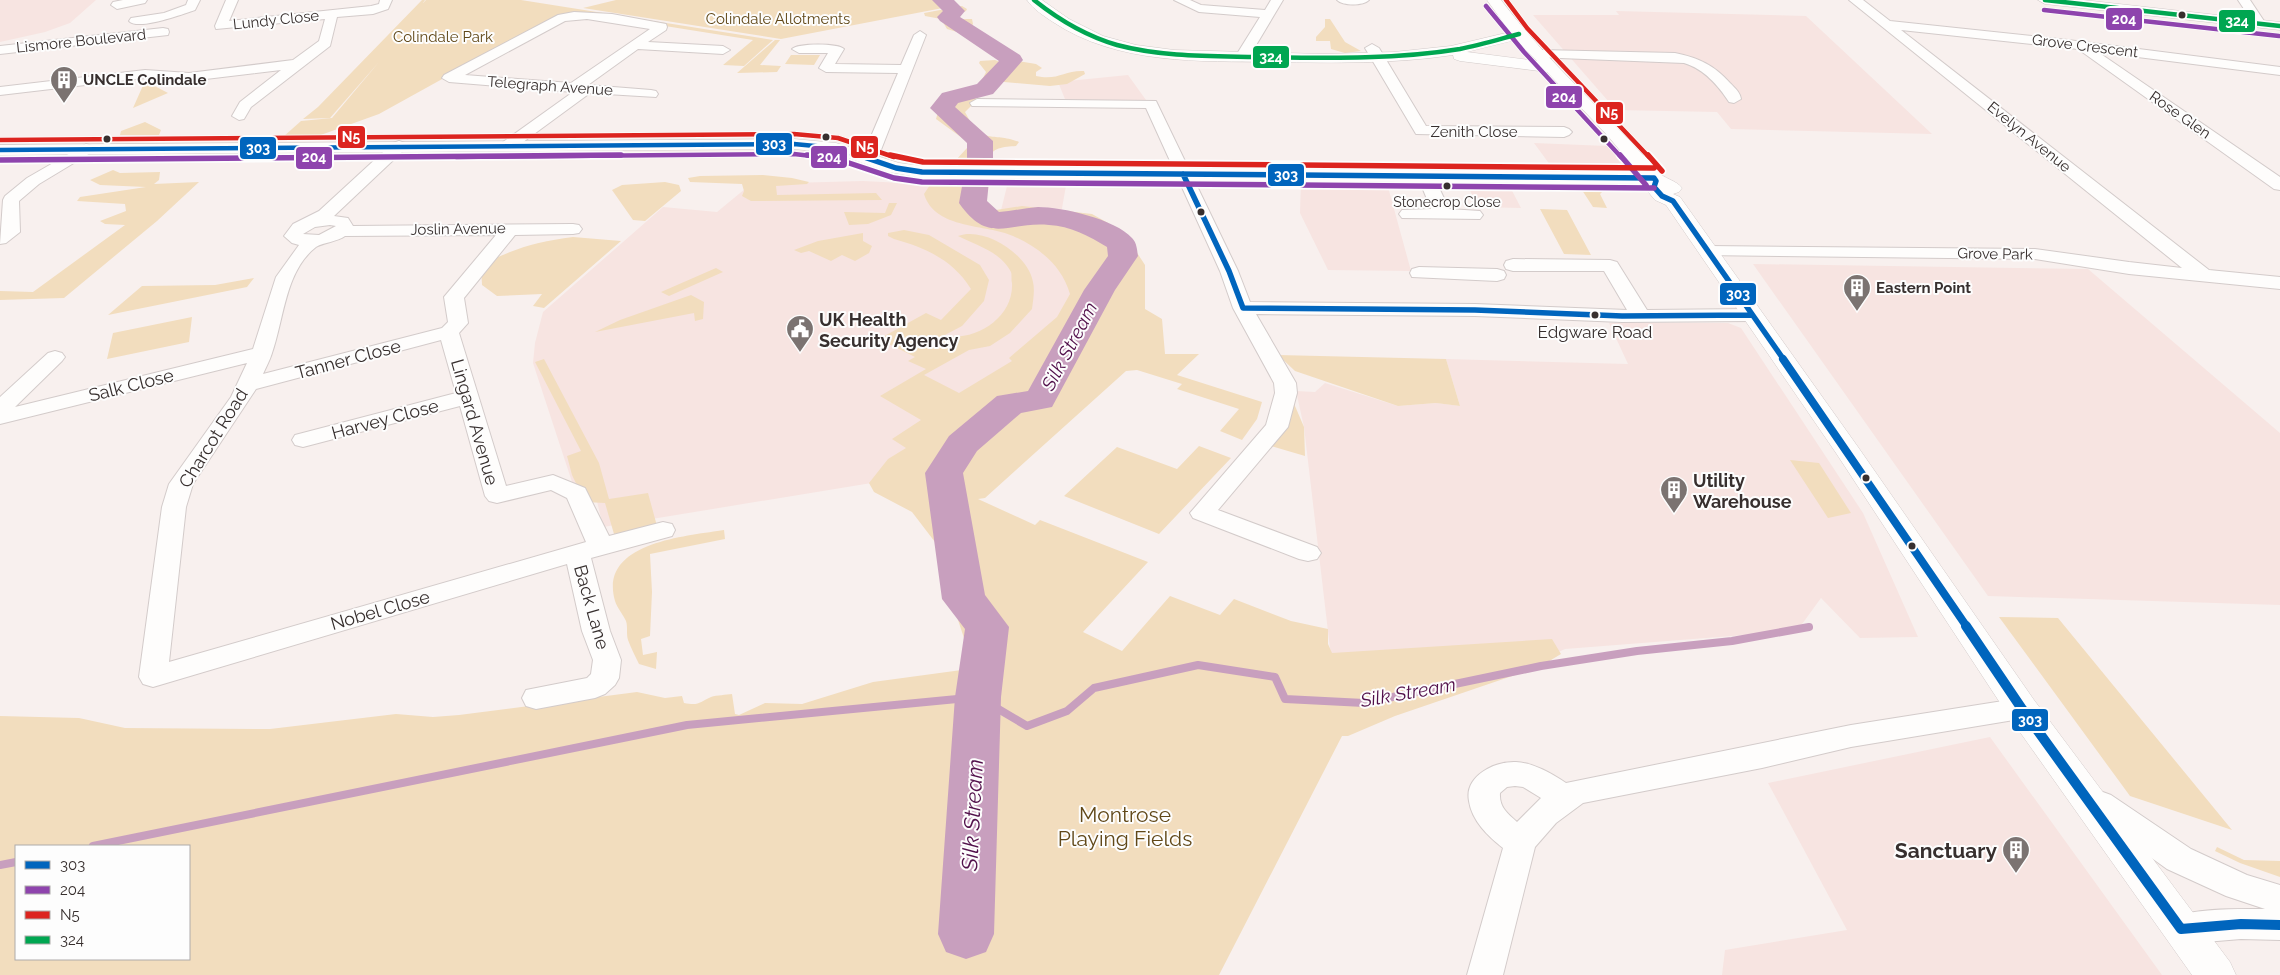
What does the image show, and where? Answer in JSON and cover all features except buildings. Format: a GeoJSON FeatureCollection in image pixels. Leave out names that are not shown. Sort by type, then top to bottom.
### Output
{"type":"FeatureCollection","features":[{"type":"Feature","properties":{"kind":"main road"},"geometry":{"type":"LineString","coordinates":[[1034,0],[1057,19],[1081,32],[1115,44],[1177,55],[1242,57],[1449,51],[1540,54]]}},
{"type":"Feature","properties":{"kind":"main road"},"geometry":{"type":"LineString","coordinates":[[1494,0],[1519,34],[1614,132],[1655,180],[1654,187],[1662,196],[1673,201],[2022,709],[2216,975]]}},
{"type":"Feature","properties":{"kind":"main road"},"geometry":{"type":"LineString","coordinates":[[2045,0],[2259,22],[2280,26]]}},
{"type":"Feature","properties":{"kind":"main road"},"geometry":{"type":"LineString","coordinates":[[1449,51],[1519,34]]}},
{"type":"Feature","properties":{"kind":"main road"},"geometry":{"type":"LineString","coordinates":[[1449,51],[1552,68]]}},
{"type":"Feature","properties":{"kind":"main road"},"geometry":{"type":"LineString","coordinates":[[0,150],[794,144],[836,148],[896,168],[922,172],[1655,180]]}},
{"type":"Feature","properties":{"kind":"street"},"geometry":{"type":"LineString","coordinates":[[117,5],[141,0]]}},
{"type":"Feature","properties":{"kind":"street"},"geometry":{"type":"LineString","coordinates":[[121,23],[167,16],[191,7],[194,0]]}},
{"type":"Feature","properties":{"kind":"street","name":"Lundy Close"},"geometry":{"type":"LineString","coordinates":[[232,0],[221,26],[373,10],[384,6],[386,0]]}},
{"type":"Feature","properties":{"kind":"street"},"geometry":{"type":"LineString","coordinates":[[1180,0],[1200,8],[1268,14]]}},
{"type":"Feature","properties":{"kind":"street"},"geometry":{"type":"LineString","coordinates":[[1242,57],[1278,0]]}},
{"type":"Feature","properties":{"kind":"street"},"geometry":{"type":"LineString","coordinates":[[1342,0],[1363,0]]}},
{"type":"Feature","properties":{"kind":"street","name":"Evelyn Avenue"},"geometry":{"type":"LineString","coordinates":[[1855,0],[1889,25],[2203,276]]}},
{"type":"Feature","properties":{"kind":"street"},"geometry":{"type":"LineString","coordinates":[[2244,0],[2259,22],[2280,22]]}},
{"type":"Feature","properties":{"kind":"street"},"geometry":{"type":"LineString","coordinates":[[239,116],[244,105],[325,43],[332,14]]}},
{"type":"Feature","properties":{"kind":"street","name":"Telegraph Avenue"},"geometry":{"type":"LineString","coordinates":[[635,44],[661,27],[591,15],[576,15],[562,18],[448,78],[651,94]]}},
{"type":"Feature","properties":{"kind":"street","name":"Grove Crescent"},"geometry":{"type":"LineString","coordinates":[[1889,25],[2081,45],[2280,72]]}},
{"type":"Feature","properties":{"kind":"street"},"geometry":{"type":"LineString","coordinates":[[57,44],[64,35],[70,32],[102,26]]}},
{"type":"Feature","properties":{"kind":"street","name":"Lismore Boulevard"},"geometry":{"type":"LineString","coordinates":[[0,50],[162,32]]}},
{"type":"Feature","properties":{"kind":"street"},"geometry":{"type":"LineString","coordinates":[[869,160],[920,34]]}},
{"type":"Feature","properties":{"kind":"street"},"geometry":{"type":"LineString","coordinates":[[509,145],[635,44],[723,50]]}},
{"type":"Feature","properties":{"kind":"street","name":"Rose Glen"},"geometry":{"type":"LineString","coordinates":[[2081,45],[2280,185]]}},
{"type":"Feature","properties":{"kind":"street"},"geometry":{"type":"LineString","coordinates":[[799,50],[837,49],[826,68],[905,69]]}},
{"type":"Feature","properties":{"kind":"street","name":"Zenith Close"},"geometry":{"type":"LineString","coordinates":[[1375,52],[1422,131],[1564,132]]}},
{"type":"Feature","properties":{"kind":"street"},"geometry":{"type":"LineString","coordinates":[[1540,54],[1675,57],[1702,63],[1710,69],[1734,96],[1734,99]]}},
{"type":"Feature","properties":{"kind":"street"},"geometry":{"type":"LineString","coordinates":[[0,91],[145,74],[189,77],[297,64]]}},
{"type":"Feature","properties":{"kind":"street"},"geometry":{"type":"LineString","coordinates":[[977,103],[1151,104],[1229,271],[1243,308],[1285,383],[1286,393],[1277,427],[1202,513],[1308,553]]}},
{"type":"Feature","properties":{"kind":"street","name":"Charcot Road"},"geometry":{"type":"LineString","coordinates":[[184,667],[153,677],[174,507],[181,484],[242,398],[262,353],[276,302],[285,278],[313,231],[325,215],[399,146]]}},
{"type":"Feature","properties":{"kind":"street"},"geometry":{"type":"LineString","coordinates":[[313,231],[330,237],[342,226],[345,216],[421,146]]}},
{"type":"Feature","properties":{"kind":"street"},"geometry":{"type":"LineString","coordinates":[[0,239],[11,232],[11,200],[33,181],[86,149]]}},
{"type":"Feature","properties":{"kind":"street"},"geometry":{"type":"LineString","coordinates":[[1426,177],[1442,214]]}},
{"type":"Feature","properties":{"kind":"street"},"geometry":{"type":"LineString","coordinates":[[1408,214],[1474,215]]}},
{"type":"Feature","properties":{"kind":"street","name":"Joslin Avenue"},"geometry":{"type":"LineString","coordinates":[[342,226],[573,229]]}},
{"type":"Feature","properties":{"kind":"street"},"geometry":{"type":"LineString","coordinates":[[449,332],[458,323],[454,297],[510,229]]}},
{"type":"Feature","properties":{"kind":"street","name":"Grove Park"},"geometry":{"type":"LineString","coordinates":[[1708,251],[2035,254],[2203,276],[2280,283]]}},
{"type":"Feature","properties":{"kind":"street"},"geometry":{"type":"LineString","coordinates":[[1513,265],[1610,266],[1631,316]]}},
{"type":"Feature","properties":{"kind":"street"},"geometry":{"type":"LineString","coordinates":[[1419,273],[1497,275]]}},
{"type":"Feature","properties":{"kind":"street"},"geometry":{"type":"LineString","coordinates":[[1460,274],[1475,310]]}},
{"type":"Feature","properties":{"kind":"street"},"geometry":{"type":"LineString","coordinates":[[1243,308],[1475,310],[1631,316],[1752,315]]}},
{"type":"Feature","properties":{"kind":"street","name":"Tanner Close"},"geometry":{"type":"LineString","coordinates":[[247,385],[449,332]]}},
{"type":"Feature","properties":{"kind":"street","name":"Lingard Avenue"},"geometry":{"type":"LineString","coordinates":[[449,332],[497,496],[554,482],[577,493],[589,550]]}},
{"type":"Feature","properties":{"kind":"street","name":"Salk Close"},"geometry":{"type":"LineString","coordinates":[[0,417],[262,353]]}},
{"type":"Feature","properties":{"kind":"street"},"geometry":{"type":"LineString","coordinates":[[0,409],[56,357]]}},
{"type":"Feature","properties":{"kind":"street","name":"Harvey Close"},"geometry":{"type":"LineString","coordinates":[[303,440],[468,397]]}},
{"type":"Feature","properties":{"kind":"street","name":"Nobel Close"},"geometry":{"type":"LineString","coordinates":[[184,667],[663,530]]}},
{"type":"Feature","properties":{"kind":"street","name":"Back Lane"},"geometry":{"type":"LineString","coordinates":[[536,698],[595,687],[605,678],[607,660],[596,631],[589,550]]}},
{"type":"Feature","properties":{"kind":"street"},"geometry":{"type":"LineString","coordinates":[[1485,975],[1520,843],[1528,830],[1564,798],[1589,788],[1762,756],[1851,736],[2022,709]]}},
{"type":"Feature","properties":{"kind":"street"},"geometry":{"type":"LineString","coordinates":[[1520,843],[1494,821],[1486,809],[1484,797],[1486,787],[1493,778],[1509,774],[1525,775],[1564,798]]}},
{"type":"Feature","properties":{"kind":"street"},"geometry":{"type":"LineString","coordinates":[[2086,795],[2179,859],[2238,886],[2280,900]]}},
{"type":"Feature","properties":{"kind":"street"},"geometry":{"type":"LineString","coordinates":[[2181,929],[2241,924],[2280,925]]}},
{"type":"Feature","properties":{"kind":"shaded area"},"geometry":{"type":"Polygon","coordinates":[[[0,0],[96,0],[70,23],[45,32],[0,42],[0,0]]]}},
{"type":"Feature","properties":{"kind":"shaded area"},"geometry":{"type":"Polygon","coordinates":[[[1616,11],[1806,16],[1932,134],[1731,129],[1717,112],[1616,110],[1533,15],[1619,15],[1616,11]]]}},
{"type":"Feature","properties":{"kind":"shaded area"},"geometry":{"type":"Polygon","coordinates":[[[1128,75],[1146,100],[1087,101],[1067,104],[1058,82],[1128,75]]]}},
{"type":"Feature","properties":{"kind":"shaded area"},"geometry":{"type":"Polygon","coordinates":[[[1534,143],[1607,146],[1631,171],[1627,173],[1556,173],[1534,143]]]}},
{"type":"Feature","properties":{"kind":"shaded area"},"geometry":{"type":"Polygon","coordinates":[[[1385,176],[1411,271],[1328,270],[1300,213],[1301,180],[1385,176]]]}},
{"type":"Feature","properties":{"kind":"shaded area","name":"UK Health Security Agency"},"geometry":{"type":"Polygon","coordinates":[[[905,178],[972,180],[966,203],[976,215],[1062,245],[1102,310],[908,477],[603,527],[592,480],[573,485],[533,363],[535,343],[543,312],[663,207],[717,212],[751,184],[863,181],[903,183],[905,178]]]}},
{"type":"Feature","properties":{"kind":"shaded area"},"geometry":{"type":"Polygon","coordinates":[[[1007,180],[1067,180],[1059,225],[1000,214],[1007,180]]]}},
{"type":"Feature","properties":{"kind":"shaded area"},"geometry":{"type":"Polygon","coordinates":[[[1467,183],[1508,183],[1521,208],[1477,207],[1467,183]]]}},
{"type":"Feature","properties":{"kind":"shaded area"},"geometry":{"type":"Polygon","coordinates":[[[1753,264],[2088,269],[2280,433],[2280,605],[1988,596],[1753,264]]]}},
{"type":"Feature","properties":{"kind":"shaded area"},"geometry":{"type":"Polygon","coordinates":[[[1609,323],[1728,323],[1741,328],[1863,513],[1918,637],[1860,638],[1821,598],[1797,631],[1565,649],[1539,661],[1333,674],[1304,427],[1296,391],[1315,392],[1325,383],[1398,406],[1436,403],[1460,406],[1446,359],[1628,364],[1609,323]]]}},
{"type":"Feature","properties":{"kind":"shaded area"},"geometry":{"type":"Polygon","coordinates":[[[1990,737],[2162,975],[1722,975],[1725,950],[1847,930],[1768,783],[1990,737]]]}},
{"type":"Feature","properties":{"kind":"green space","name":"Colindale Park"},"geometry":{"type":"Polygon","coordinates":[[[422,0],[425,0],[423,3],[426,0],[521,0],[773,40],[744,66],[723,65],[753,40],[577,12],[555,20],[482,57],[379,114],[318,136],[283,137],[301,121],[332,118],[379,62],[330,118],[303,119],[318,107],[422,0]]]}},
{"type":"Feature","properties":{"kind":"green space","name":"Colindale Allotments"},"geometry":{"type":"Polygon","coordinates":[[[616,0],[939,0],[948,7],[781,39],[583,8],[616,0]]]}},
{"type":"Feature","properties":{"kind":"green space"},"geometry":{"type":"Polygon","coordinates":[[[962,6],[967,9],[966,11],[954,16],[960,19],[972,19],[973,24],[971,27],[992,38],[989,44],[1018,61],[1036,64],[1042,68],[1036,72],[1036,76],[1050,77],[1077,71],[1084,71],[1085,74],[1067,84],[1050,86],[982,80],[986,72],[979,63],[980,61],[995,60],[1000,62],[1000,56],[957,32],[947,29],[941,19],[925,16],[924,13],[962,6]]]}},
{"type":"Feature","properties":{"kind":"green space"},"geometry":{"type":"Polygon","coordinates":[[[1325,19],[1330,19],[1345,42],[1361,51],[1345,53],[1331,49],[1330,41],[1316,41],[1316,37],[1325,27],[1325,19]]]}},
{"type":"Feature","properties":{"kind":"green space"},"geometry":{"type":"Polygon","coordinates":[[[775,40],[780,40],[760,65],[781,66],[777,72],[737,73],[775,40]]]}},
{"type":"Feature","properties":{"kind":"green space"},"geometry":{"type":"Polygon","coordinates":[[[791,55],[820,55],[814,65],[785,64],[791,55]]]}},
{"type":"Feature","properties":{"kind":"green space"},"geometry":{"type":"Polygon","coordinates":[[[145,81],[168,93],[133,108],[145,81]]]}},
{"type":"Feature","properties":{"kind":"green space"},"geometry":{"type":"Polygon","coordinates":[[[972,97],[978,99],[965,112],[977,130],[989,136],[1019,142],[1016,146],[1000,148],[992,153],[991,161],[993,168],[957,167],[955,161],[969,143],[936,119],[940,105],[960,98],[972,97]]]}},
{"type":"Feature","properties":{"kind":"green space"},"geometry":{"type":"Polygon","coordinates":[[[145,122],[161,130],[159,135],[120,135],[121,131],[145,122]]]}},
{"type":"Feature","properties":{"kind":"green space"},"geometry":{"type":"Polygon","coordinates":[[[113,170],[120,173],[160,172],[159,180],[154,184],[199,182],[157,221],[64,298],[0,300],[0,291],[33,292],[125,225],[105,224],[100,221],[126,211],[125,204],[77,201],[80,197],[146,187],[100,185],[90,180],[113,170]]]}},
{"type":"Feature","properties":{"kind":"green space"},"geometry":{"type":"Polygon","coordinates":[[[763,175],[809,182],[807,184],[776,186],[777,195],[876,193],[882,200],[751,201],[742,196],[744,191],[742,184],[690,182],[688,178],[700,176],[763,175]]]}},
{"type":"Feature","properties":{"kind":"green space","name":"Montrose Playing Fields"},"geometry":{"type":"Polygon","coordinates":[[[941,181],[970,181],[968,206],[977,213],[1022,206],[1092,214],[1108,223],[1116,240],[1130,242],[1145,265],[1145,309],[1162,319],[1165,354],[1199,354],[1177,375],[1262,402],[1257,419],[1242,440],[1220,431],[1239,409],[1177,389],[1182,384],[1137,370],[1126,371],[985,498],[978,499],[1035,525],[1040,520],[1148,562],[1083,632],[1122,651],[1170,596],[1220,615],[1234,599],[1291,621],[1328,629],[1328,644],[1332,653],[1552,639],[1561,654],[1541,666],[1395,716],[1348,736],[1342,736],[1219,975],[0,975],[0,716],[79,718],[125,728],[270,729],[396,714],[433,717],[459,715],[637,692],[665,698],[682,696],[684,703],[693,704],[713,696],[732,694],[735,714],[739,715],[765,703],[802,704],[873,682],[969,669],[965,641],[956,614],[954,592],[938,546],[912,512],[874,492],[869,483],[888,459],[906,448],[892,439],[921,420],[880,396],[926,369],[908,361],[915,357],[879,339],[926,313],[941,320],[971,289],[956,270],[938,256],[894,239],[888,236],[888,233],[904,230],[929,235],[980,265],[989,280],[984,301],[962,326],[943,336],[968,335],[990,325],[1007,307],[1011,296],[1011,273],[1007,265],[995,254],[958,236],[968,234],[980,235],[992,239],[1014,253],[1029,272],[1034,288],[1032,309],[1010,333],[990,346],[969,350],[924,375],[959,393],[1012,361],[1009,358],[1057,317],[1070,294],[1062,275],[1041,252],[1023,241],[1002,232],[950,220],[930,206],[924,194],[930,185],[941,181]]]}},
{"type":"Feature","properties":{"kind":"green space"},"geometry":{"type":"Polygon","coordinates":[[[665,182],[679,185],[681,191],[645,221],[633,220],[612,190],[622,185],[665,182]]]}},
{"type":"Feature","properties":{"kind":"green space"},"geometry":{"type":"Polygon","coordinates":[[[1580,187],[1606,188],[1600,194],[1607,208],[1593,207],[1580,187]]]}},
{"type":"Feature","properties":{"kind":"green space"},"geometry":{"type":"Polygon","coordinates":[[[889,203],[897,203],[891,215],[868,224],[849,225],[844,212],[885,213],[889,203]]]}},
{"type":"Feature","properties":{"kind":"green space"},"geometry":{"type":"Polygon","coordinates":[[[1540,209],[1567,210],[1591,255],[1564,254],[1540,209]]]}},
{"type":"Feature","properties":{"kind":"green space"},"geometry":{"type":"Polygon","coordinates":[[[863,233],[863,241],[872,246],[869,253],[855,261],[842,255],[831,261],[809,251],[801,253],[794,250],[818,241],[863,233]]]}},
{"type":"Feature","properties":{"kind":"green space"},"geometry":{"type":"Polygon","coordinates":[[[573,237],[621,241],[544,308],[533,306],[542,294],[497,296],[482,285],[481,266],[526,247],[573,237]]]}},
{"type":"Feature","properties":{"kind":"green space"},"geometry":{"type":"Polygon","coordinates":[[[716,268],[723,272],[669,296],[661,292],[716,268]]]}},
{"type":"Feature","properties":{"kind":"green space"},"geometry":{"type":"Polygon","coordinates":[[[254,278],[247,287],[108,315],[142,286],[215,285],[254,278]]]}},
{"type":"Feature","properties":{"kind":"green space"},"geometry":{"type":"Polygon","coordinates":[[[691,295],[704,302],[703,319],[695,321],[694,313],[595,332],[620,320],[691,295]]]}},
{"type":"Feature","properties":{"kind":"green space"},"geometry":{"type":"Polygon","coordinates":[[[192,317],[189,342],[107,359],[113,333],[192,317]]]}},
{"type":"Feature","properties":{"kind":"green space"},"geometry":{"type":"Polygon","coordinates":[[[1278,355],[1446,359],[1460,406],[1436,403],[1398,406],[1295,371],[1278,355]]]}},
{"type":"Feature","properties":{"kind":"green space"},"geometry":{"type":"Polygon","coordinates":[[[544,359],[599,463],[609,499],[648,493],[657,526],[614,534],[605,503],[585,502],[572,475],[567,456],[581,451],[535,362],[544,359]]]}},
{"type":"Feature","properties":{"kind":"green space"},"geometry":{"type":"Polygon","coordinates":[[[1292,399],[1304,427],[1305,456],[1271,446],[1292,399]]]}},
{"type":"Feature","properties":{"kind":"green space"},"geometry":{"type":"Polygon","coordinates":[[[1199,446],[1231,458],[1159,534],[1064,496],[1117,447],[1177,469],[1199,446]]]}},
{"type":"Feature","properties":{"kind":"green space"},"geometry":{"type":"Polygon","coordinates":[[[1790,460],[1819,463],[1851,513],[1828,518],[1790,460]]]}},
{"type":"Feature","properties":{"kind":"green space"},"geometry":{"type":"Polygon","coordinates":[[[724,530],[725,539],[650,554],[652,592],[650,636],[641,639],[643,655],[657,652],[656,669],[639,664],[628,640],[626,621],[615,601],[613,581],[620,566],[632,554],[649,546],[689,535],[724,530]]]}},
{"type":"Feature","properties":{"kind":"green space"},"geometry":{"type":"Polygon","coordinates":[[[1999,617],[2058,618],[2232,830],[2130,796],[1999,617]]]}},
{"type":"Feature","properties":{"kind":"green space"},"geometry":{"type":"Polygon","coordinates":[[[2217,847],[2244,860],[2280,861],[2280,877],[2240,863],[2215,851],[2217,847]]]}},
{"type":"Feature","properties":{"kind":"waterway","name":"Silk Stream"},"geometry":{"type":"LineString","coordinates":[[942,0],[955,11],[947,17],[1012,60],[985,89],[950,98],[942,108],[980,141],[980,162]]}},
{"type":"Feature","properties":{"kind":"waterway","name":"Silk Stream"},"geometry":{"type":"LineString","coordinates":[[966,934],[978,697],[987,627],[964,599],[944,473],[962,444],[1010,404],[1040,400],[1089,309],[1123,256],[1121,243],[1098,230],[1074,221],[1049,216],[992,221],[973,203],[976,181]]}},
{"type":"Feature","properties":{"kind":"waterway"},"geometry":{"type":"LineString","coordinates":[[98,845],[687,725],[978,697],[1027,726],[1067,711],[1094,688],[1198,665],[1275,677],[1285,699],[1364,703],[1541,666],[1637,651],[1732,641],[1809,627]]}},
{"type":"Feature","properties":{"kind":"waterway"},"geometry":{"type":"LineString","coordinates":[[0,865],[15,862]]}},
{"type":"Feature","properties":{"kind":"transit line","name":"324"},"geometry":{"type":"LineString","coordinates":[[1034,0],[1072,27],[1105,41],[1151,52],[1186,55],[1330,58],[1404,56],[1461,49],[1519,34]]}},
{"type":"Feature","properties":{"kind":"transit line","name":"N5"},"geometry":{"type":"LineString","coordinates":[[1506,0],[1527,28],[1621,125],[1662,171]]}},
{"type":"Feature","properties":{"kind":"transit line","name":"324"},"geometry":{"type":"LineString","coordinates":[[2045,0],[2280,26]]}},
{"type":"Feature","properties":{"kind":"transit line","name":"204"},"geometry":{"type":"LineString","coordinates":[[1486,6],[1504,30],[1544,75],[1646,185]]}},
{"type":"Feature","properties":{"kind":"transit line","name":"204"},"geometry":{"type":"LineString","coordinates":[[2044,10],[2279,36]]}},
{"type":"Feature","properties":{"kind":"transit line","name":"N5"},"geometry":{"type":"LineString","coordinates":[[0,140],[794,134],[838,138],[898,158],[923,162],[1654,168]]}},
{"type":"Feature","properties":{"kind":"transit line","name":"303"},"geometry":{"type":"LineString","coordinates":[[0,150],[794,144],[836,148],[896,168],[922,172],[1654,178],[1656,181],[1654,187],[1662,196],[1673,201],[1849,453],[2022,709],[2181,929]]}},
{"type":"Feature","properties":{"kind":"transit line","name":"204"},"geometry":{"type":"LineString","coordinates":[[0,160],[794,154],[834,158],[894,178],[922,182],[1654,188]]}},
{"type":"Feature","properties":{"kind":"transit line","name":"303"},"geometry":{"type":"LineString","coordinates":[[1183,174],[1229,271],[1243,308],[1475,310],[1622,316],[1752,315]]}},
{"type":"Feature","properties":{"kind":"transit line","name":"303"},"geometry":{"type":"LineString","coordinates":[[2181,929],[2241,924],[2280,925]]}},
{"type":"Feature","properties":{"kind":"place","name":"UNCLE Colindale"},"geometry":{"type":"Point","coordinates":[64,104]}},
{"type":"Feature","properties":{"kind":"place","name":"Stonecrop Close"},"geometry":{"type":"Point","coordinates":[1447,186]}},
{"type":"Feature","properties":{"kind":"place","name":"Eastern Point"},"geometry":{"type":"Point","coordinates":[1857,312]}},
{"type":"Feature","properties":{"kind":"place","name":"Edgware Road"},"geometry":{"type":"Point","coordinates":[1595,315]}},
{"type":"Feature","properties":{"kind":"place","name":"UK Health Security Agency"},"geometry":{"type":"Point","coordinates":[800,353]}},
{"type":"Feature","properties":{"kind":"place","name":"Utility Warehouse"},"geometry":{"type":"Point","coordinates":[1674,514]}},
{"type":"Feature","properties":{"kind":"place","name":"Sanctuary"},"geometry":{"type":"Point","coordinates":[2016,874]}}]}
